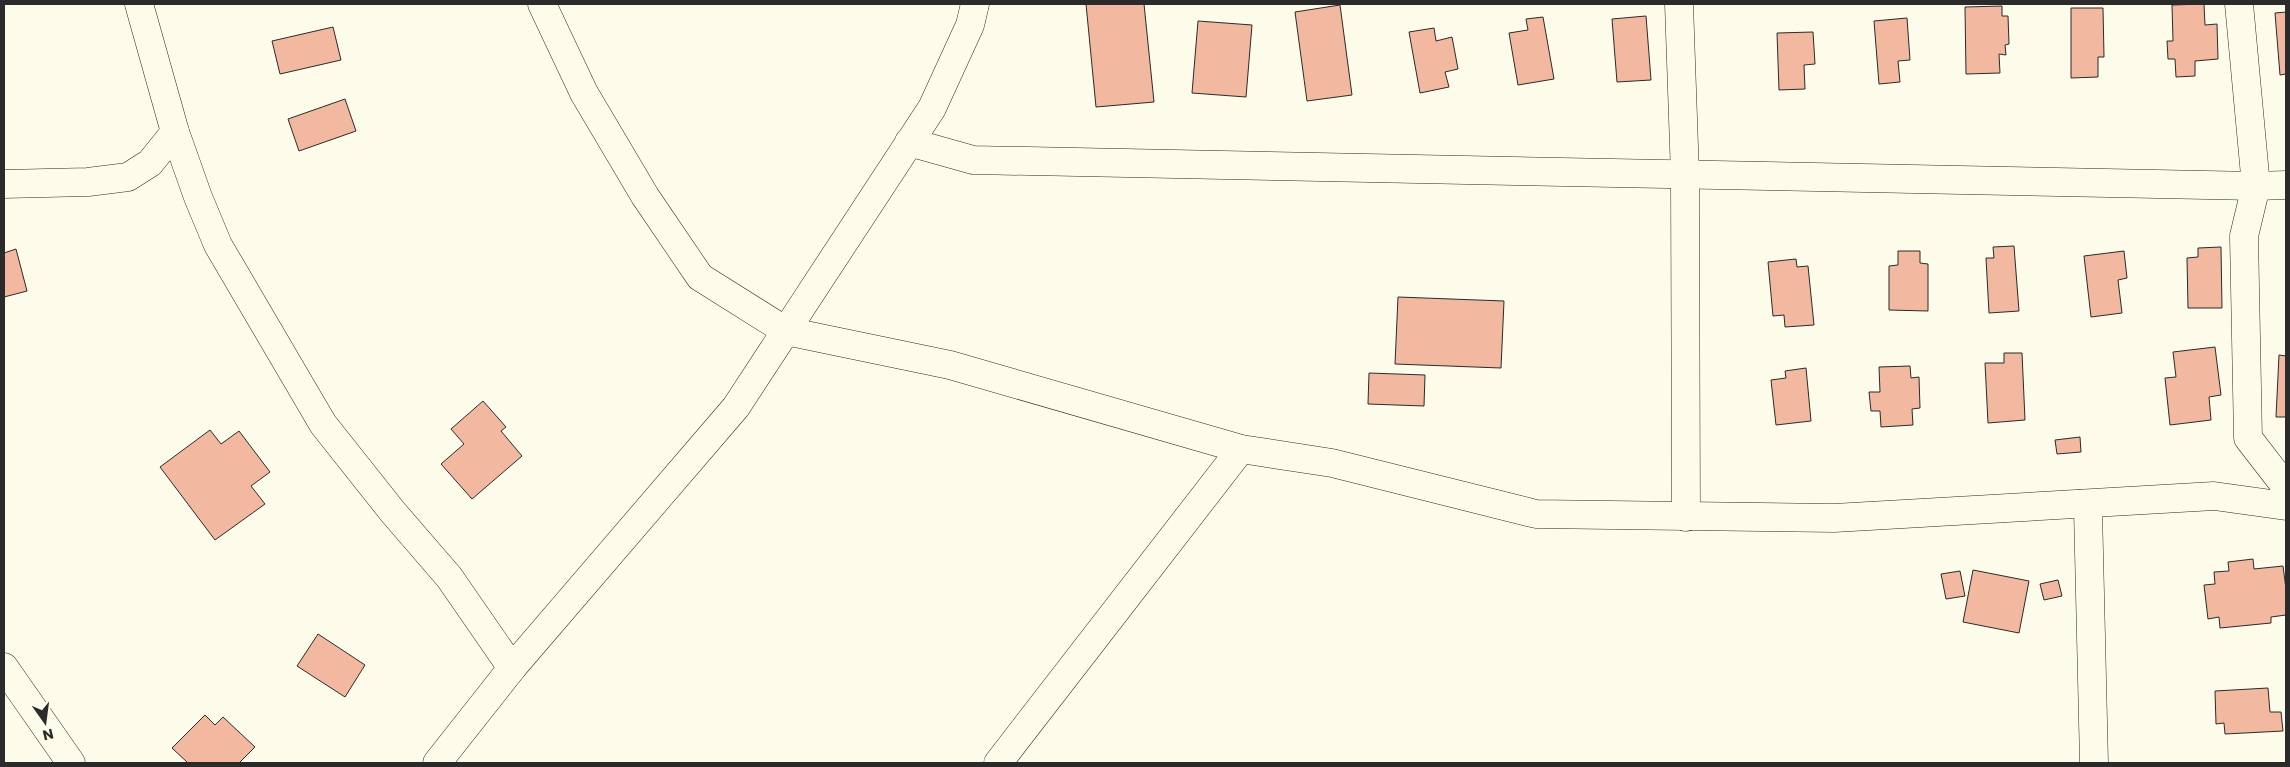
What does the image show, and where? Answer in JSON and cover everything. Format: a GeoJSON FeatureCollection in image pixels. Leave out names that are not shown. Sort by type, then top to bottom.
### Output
{"type":"FeatureCollection","features":[{"type":"Feature","properties":{"kind":"street"},"geometry":{"type":"LineString","coordinates":[[140,4],[174,132],[218,245],[323,424],[392,511],[449,576],[512,668]]}},
{"type":"Feature","properties":{"kind":"street"},"geometry":{"type":"LineString","coordinates":[[542,4],[584,93],[645,196],[700,277],[786,331],[950,365],[1241,449],[1332,463],[1536,514],[1834,518],[2214,496],[2286,506]]}},
{"type":"Feature","properties":{"kind":"street"},"geometry":{"type":"LineString","coordinates":[[437,763],[512,668],[736,406],[932,108],[970,25],[975,4]]}},
{"type":"Feature","properties":{"kind":"street"},"geometry":{"type":"LineString","coordinates":[[1680,4],[1685,174],[1686,516]]}},
{"type":"Feature","properties":{"kind":"street"},"geometry":{"type":"LineString","coordinates":[[2239,4],[2256,186],[2244,236],[2248,438],[2286,487]]}},
{"type":"Feature","properties":{"kind":"street"},"geometry":{"type":"LineString","coordinates":[[4,184],[88,182],[128,177],[150,163],[174,132]]}},
{"type":"Feature","properties":{"kind":"street"},"geometry":{"type":"LineString","coordinates":[[909,142],[974,160],[2256,186],[2286,185]]}},
{"type":"Feature","properties":{"kind":"street"},"geometry":{"type":"LineString","coordinates":[[998,763],[1241,449]]}},
{"type":"Feature","properties":{"kind":"street"},"geometry":{"type":"LineString","coordinates":[[2080,504],[2088,510],[2094,763]]}},
{"type":"Feature","properties":{"kind":"street"},"geometry":{"type":"LineString","coordinates":[[4,667],[72,763]]}},
{"type":"Feature","properties":{"kind":"building"},"geometry":{"type":"Polygon","coordinates":[[[1086,4],[1144,4],[1154,102],[1096,107],[1086,4]]]}},
{"type":"Feature","properties":{"kind":"building"},"geometry":{"type":"Polygon","coordinates":[[[2204,4],[2205,25],[2217,24],[2218,59],[2195,61],[2195,76],[2176,77],[2175,59],[2168,59],[2167,41],[2173,41],[2172,5],[2204,4]]]}},
{"type":"Feature","properties":{"kind":"building"},"geometry":{"type":"Polygon","coordinates":[[[1340,5],[1352,95],[1307,101],[1295,12],[1340,5]]]}},
{"type":"Feature","properties":{"kind":"building"},"geometry":{"type":"Polygon","coordinates":[[[2002,6],[2002,16],[2008,16],[2009,44],[2005,45],[2006,55],[1999,54],[2000,73],[1966,74],[1965,7],[2002,6]]]}},
{"type":"Feature","properties":{"kind":"building"},"geometry":{"type":"Polygon","coordinates":[[[2071,8],[2103,8],[2104,57],[2098,57],[2098,77],[2071,78],[2071,8]]]}},
{"type":"Feature","properties":{"kind":"building"},"geometry":{"type":"Polygon","coordinates":[[[2286,12],[2286,74],[2280,75],[2275,13],[2286,12]]]}},
{"type":"Feature","properties":{"kind":"building"},"geometry":{"type":"Polygon","coordinates":[[[1646,16],[1651,80],[1617,82],[1612,19],[1646,16]]]}},
{"type":"Feature","properties":{"kind":"building"},"geometry":{"type":"Polygon","coordinates":[[[1543,17],[1554,79],[1518,85],[1509,33],[1528,30],[1526,19],[1543,17]]]}},
{"type":"Feature","properties":{"kind":"building"},"geometry":{"type":"Polygon","coordinates":[[[1907,18],[1910,60],[1898,61],[1900,82],[1879,84],[1874,21],[1907,18]]]}},
{"type":"Feature","properties":{"kind":"building"},"geometry":{"type":"Polygon","coordinates":[[[1198,21],[1252,25],[1246,97],[1192,93],[1198,21]]]}},
{"type":"Feature","properties":{"kind":"building"},"geometry":{"type":"Polygon","coordinates":[[[333,27],[341,60],[280,74],[272,41],[333,27]]]}},
{"type":"Feature","properties":{"kind":"building"},"geometry":{"type":"Polygon","coordinates":[[[1434,28],[1436,41],[1452,37],[1458,69],[1445,72],[1449,87],[1420,93],[1409,32],[1434,28]]]}},
{"type":"Feature","properties":{"kind":"building"},"geometry":{"type":"Polygon","coordinates":[[[1813,32],[1815,64],[1804,65],[1805,89],[1779,90],[1777,33],[1813,32]]]}},
{"type":"Feature","properties":{"kind":"building"},"geometry":{"type":"Polygon","coordinates":[[[345,99],[356,131],[299,151],[288,119],[345,99]]]}},
{"type":"Feature","properties":{"kind":"building"},"geometry":{"type":"Polygon","coordinates":[[[2014,246],[2019,311],[1989,313],[1986,258],[1994,258],[1993,247],[2014,246]]]}},
{"type":"Feature","properties":{"kind":"building"},"geometry":{"type":"Polygon","coordinates":[[[2221,247],[2222,308],[2188,308],[2187,258],[2198,257],[2198,248],[2221,247]]]}},
{"type":"Feature","properties":{"kind":"building"},"geometry":{"type":"Polygon","coordinates":[[[16,249],[27,291],[4,297],[4,253],[16,249]]]}},
{"type":"Feature","properties":{"kind":"building"},"geometry":{"type":"Polygon","coordinates":[[[1898,251],[1920,251],[1920,263],[1928,264],[1928,311],[1889,310],[1889,266],[1898,265],[1898,251]]]}},
{"type":"Feature","properties":{"kind":"building"},"geometry":{"type":"Polygon","coordinates":[[[2124,251],[2127,278],[2118,280],[2122,313],[2091,317],[2084,256],[2124,251]]]}},
{"type":"Feature","properties":{"kind":"building"},"geometry":{"type":"Polygon","coordinates":[[[1796,259],[1797,267],[1808,266],[1814,325],[1785,327],[1784,315],[1773,316],[1768,262],[1796,259]]]}},
{"type":"Feature","properties":{"kind":"building"},"geometry":{"type":"Polygon","coordinates":[[[1398,297],[1504,301],[1501,368],[1395,364],[1398,297]]]}},
{"type":"Feature","properties":{"kind":"building"},"geometry":{"type":"Polygon","coordinates":[[[2215,347],[2221,395],[2209,397],[2211,420],[2170,425],[2165,378],[2176,377],[2173,352],[2215,347]]]}},
{"type":"Feature","properties":{"kind":"building"},"geometry":{"type":"Polygon","coordinates":[[[2004,353],[2022,353],[2025,420],[1988,423],[1985,363],[2004,363],[2004,353]]]}},
{"type":"Feature","properties":{"kind":"building"},"geometry":{"type":"Polygon","coordinates":[[[2279,355],[2286,356],[2286,417],[2276,417],[2279,355]]]}},
{"type":"Feature","properties":{"kind":"building"},"geometry":{"type":"Polygon","coordinates":[[[1910,366],[1911,378],[1919,377],[1920,408],[1912,409],[1913,425],[1881,427],[1880,411],[1871,411],[1869,392],[1880,392],[1879,367],[1910,366]]]}},
{"type":"Feature","properties":{"kind":"building"},"geometry":{"type":"Polygon","coordinates":[[[1806,368],[1811,421],[1776,425],[1771,380],[1786,378],[1785,371],[1806,368]]]}},
{"type":"Feature","properties":{"kind":"building"},"geometry":{"type":"Polygon","coordinates":[[[1369,373],[1425,375],[1424,406],[1368,404],[1369,373]]]}},
{"type":"Feature","properties":{"kind":"building"},"geometry":{"type":"Polygon","coordinates":[[[483,401],[506,427],[501,431],[522,456],[472,499],[441,464],[464,444],[451,429],[483,401]]]}},
{"type":"Feature","properties":{"kind":"building"},"geometry":{"type":"Polygon","coordinates":[[[210,430],[221,444],[239,431],[270,472],[251,486],[265,504],[215,540],[160,467],[210,430]]]}},
{"type":"Feature","properties":{"kind":"building"},"geometry":{"type":"Polygon","coordinates":[[[2080,437],[2081,452],[2057,454],[2055,440],[2080,437]]]}},
{"type":"Feature","properties":{"kind":"building"},"geometry":{"type":"Polygon","coordinates":[[[2253,559],[2254,569],[2283,566],[2286,589],[2286,615],[2271,617],[2271,623],[2220,628],[2219,617],[2208,619],[2204,585],[2215,584],[2214,572],[2229,571],[2228,562],[2253,559]]]}},
{"type":"Feature","properties":{"kind":"building"},"geometry":{"type":"Polygon","coordinates":[[[1973,570],[2029,581],[2019,633],[1963,622],[1973,570]]]}},
{"type":"Feature","properties":{"kind":"building"},"geometry":{"type":"Polygon","coordinates":[[[1960,571],[1965,596],[1946,599],[1941,574],[1960,571]]]}},
{"type":"Feature","properties":{"kind":"building"},"geometry":{"type":"Polygon","coordinates":[[[2058,580],[2062,596],[2044,600],[2040,584],[2058,580]]]}},
{"type":"Feature","properties":{"kind":"building"},"geometry":{"type":"Polygon","coordinates":[[[318,634],[365,665],[345,697],[297,666],[318,634]]]}},
{"type":"Feature","properties":{"kind":"building"},"geometry":{"type":"Polygon","coordinates":[[[2268,688],[2270,712],[2281,712],[2283,731],[2225,734],[2224,723],[2216,724],[2215,691],[2268,688]]]}},
{"type":"Feature","properties":{"kind":"building"},"geometry":{"type":"Polygon","coordinates":[[[205,715],[215,725],[223,717],[255,747],[239,763],[188,763],[172,748],[205,715]]]}}]}
